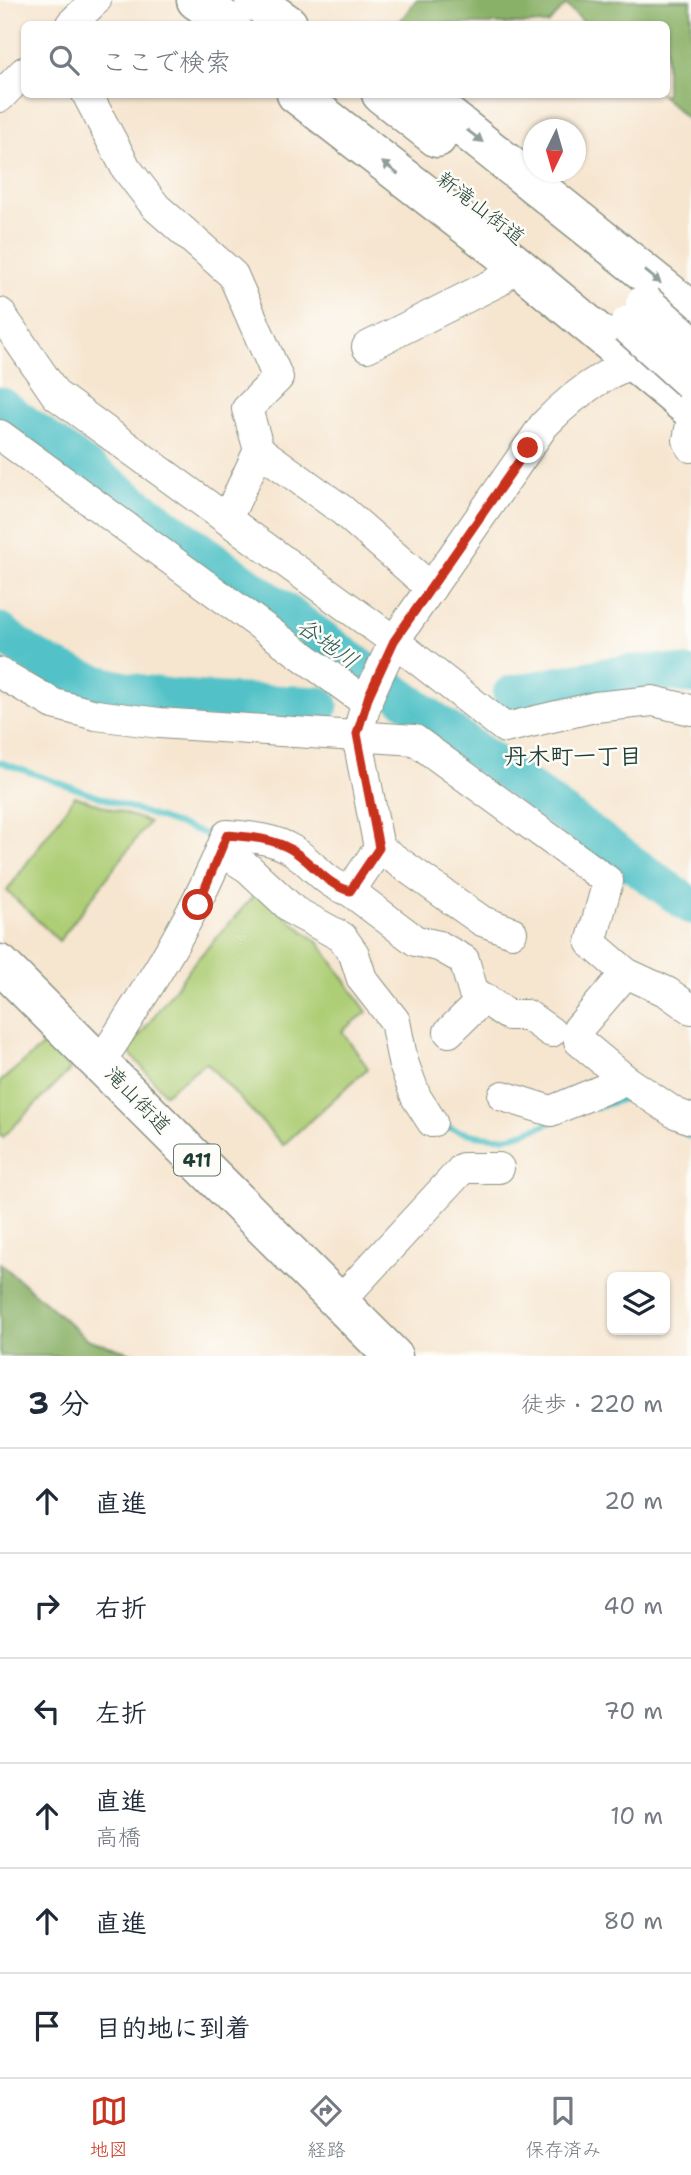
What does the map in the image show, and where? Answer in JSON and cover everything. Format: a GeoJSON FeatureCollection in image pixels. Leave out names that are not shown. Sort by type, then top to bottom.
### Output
{"type":"FeatureCollection","features":[{"type":"Feature","properties":{"kind":"main road"},"geometry":{"type":"LineString","coordinates":[[196,0],[227,21]]}},
{"type":"Feature","properties":{"kind":"main road"},"geometry":{"type":"LineString","coordinates":[[301,98],[512,261],[691,411]]}},
{"type":"Feature","properties":{"kind":"main road","name":"新滝山街道"},"geometry":{"type":"LineString","coordinates":[[336,98],[483,208],[637,314]]}},
{"type":"Feature","properties":{"kind":"main road","name":"新滝山街道"},"geometry":{"type":"LineString","coordinates":[[386,98],[637,314]]}},
{"type":"Feature","properties":{"kind":"main road"},"geometry":{"type":"LineString","coordinates":[[426,98],[687,306]]}},
{"type":"Feature","properties":{"kind":"main road"},"geometry":{"type":"LineString","coordinates":[[637,314],[691,344]]}},
{"type":"Feature","properties":{"kind":"main road"},"geometry":{"type":"LineString","coordinates":[[637,314],[691,381]]}},
{"type":"Feature","properties":{"kind":"main road","name":"滝山街道"},"geometry":{"type":"LineString","coordinates":[[0,964],[389,1355]]}},
{"type":"Feature","properties":{"kind":"street"},"geometry":{"type":"LineString","coordinates":[[74,21],[96,0]]}},
{"type":"Feature","properties":{"kind":"street"},"geometry":{"type":"LineString","coordinates":[[0,97],[21,75]]}},
{"type":"Feature","properties":{"kind":"street"},"geometry":{"type":"LineString","coordinates":[[89,98],[126,168],[156,207],[233,275],[278,378],[247,410],[259,450],[342,510],[431,588]]}},
{"type":"Feature","properties":{"kind":"street"},"geometry":{"type":"LineString","coordinates":[[367,347],[436,325],[499,281],[512,261]]}},
{"type":"Feature","properties":{"kind":"street"},"geometry":{"type":"LineString","coordinates":[[512,932],[482,921],[379,848],[357,734],[368,699],[391,647],[544,425],[568,399],[608,374],[635,362],[687,306]]}},
{"type":"Feature","properties":{"kind":"street"},"geometry":{"type":"LineString","coordinates":[[0,313],[56,394],[227,519],[391,647],[505,728],[595,707],[653,701],[691,710]]}},
{"type":"Feature","properties":{"kind":"street"},"geometry":{"type":"LineString","coordinates":[[691,424],[688,440],[691,447]]}},
{"type":"Feature","properties":{"kind":"street"},"geometry":{"type":"LineString","coordinates":[[0,435],[368,699]]}},
{"type":"Feature","properties":{"kind":"street"},"geometry":{"type":"LineString","coordinates":[[227,519],[259,450]]}},
{"type":"Feature","properties":{"kind":"street"},"geometry":{"type":"LineString","coordinates":[[0,673],[54,704],[96,715],[159,723],[357,734],[415,740],[616,887],[591,943],[626,973],[667,992],[691,1009]]}},
{"type":"Feature","properties":{"kind":"street"},"geometry":{"type":"LineString","coordinates":[[97,1059],[111,1046],[178,941],[198,905],[227,835],[262,838],[292,850],[327,880],[350,891],[416,941],[439,946],[464,960],[473,990],[508,1016],[527,1015],[551,1032]]}},
{"type":"Feature","properties":{"kind":"street"},"geometry":{"type":"LineString","coordinates":[[350,891],[379,848]]}},
{"type":"Feature","properties":{"kind":"street"},"geometry":{"type":"LineString","coordinates":[[220,851],[248,868],[294,911],[342,937],[354,954],[362,979],[395,1021],[403,1062],[416,1097],[432,1122]]}},
{"type":"Feature","properties":{"kind":"street"},"geometry":{"type":"LineString","coordinates":[[626,973],[578,1029],[579,1041],[626,1080],[675,1113],[691,1119]]}},
{"type":"Feature","properties":{"kind":"street"},"geometry":{"type":"LineString","coordinates":[[449,1032],[484,998]]}},
{"type":"Feature","properties":{"kind":"street"},"geometry":{"type":"LineString","coordinates":[[503,1097],[551,1111],[626,1080]]}},
{"type":"Feature","properties":{"kind":"street"},"geometry":{"type":"LineString","coordinates":[[339,1302],[463,1168],[499,1168]]}},
{"type":"Feature","properties":{"kind":"green space"},"geometry":{"type":"Polygon","coordinates":[[[416,0],[691,0],[691,122],[664,98],[670,98],[670,21],[583,21],[566,5],[551,21],[400,21],[416,0]]]}},
{"type":"Feature","properties":{"kind":"green space"},"geometry":{"type":"Polygon","coordinates":[[[75,796],[149,822],[59,941],[7,891],[75,796]]]}},
{"type":"Feature","properties":{"kind":"green space"},"geometry":{"type":"Polygon","coordinates":[[[256,893],[320,944],[367,1012],[342,1031],[368,1068],[283,1145],[206,1062],[165,1094],[128,1051],[193,964],[256,893]]]}},
{"type":"Feature","properties":{"kind":"green space"},"geometry":{"type":"Polygon","coordinates":[[[47,1042],[65,1059],[70,1070],[3,1137],[0,1134],[0,1082],[47,1042]]]}},
{"type":"Feature","properties":{"kind":"green space"},"geometry":{"type":"Polygon","coordinates":[[[0,1263],[87,1339],[141,1356],[0,1356],[0,1263]]]}},
{"type":"Feature","properties":{"kind":"waterway","name":"谷地川"},"geometry":{"type":"LineString","coordinates":[[0,405],[691,906]]}},
{"type":"Feature","properties":{"kind":"waterway","name":"谷地川"},"geometry":{"type":"LineString","coordinates":[[0,631],[34,656],[71,674],[110,687],[194,699],[320,705]]}},
{"type":"Feature","properties":{"kind":"waterway","name":"谷地川"},"geometry":{"type":"LineString","coordinates":[[511,694],[624,674],[647,672],[691,676]]}},
{"type":"Feature","properties":{"kind":"waterway"},"geometry":{"type":"LineString","coordinates":[[0,762],[208,835]]}},
{"type":"Feature","properties":{"kind":"waterway"},"geometry":{"type":"LineString","coordinates":[[593,1109],[633,1096]]}},
{"type":"Feature","properties":{"kind":"waterway"},"geometry":{"type":"LineString","coordinates":[[440,1121],[461,1132],[497,1137],[516,1135],[553,1122]]}},
{"type":"Feature","properties":{"kind":"waterway"},"geometry":{"type":"LineString","coordinates":[[672,1125],[691,1137]]}},
{"type":"Feature","properties":{"kind":"district","name":"丹木町一丁目"},"geometry":{"type":"Point","coordinates":[573,756]}},
{"type":"Feature","properties":{"kind":"route"},"geometry":{"type":"LineString","coordinates":[[198,905],[227,835],[262,838],[292,850],[338,888],[350,891],[379,848],[357,734],[369,695],[394,641],[528,448]]}}]}
